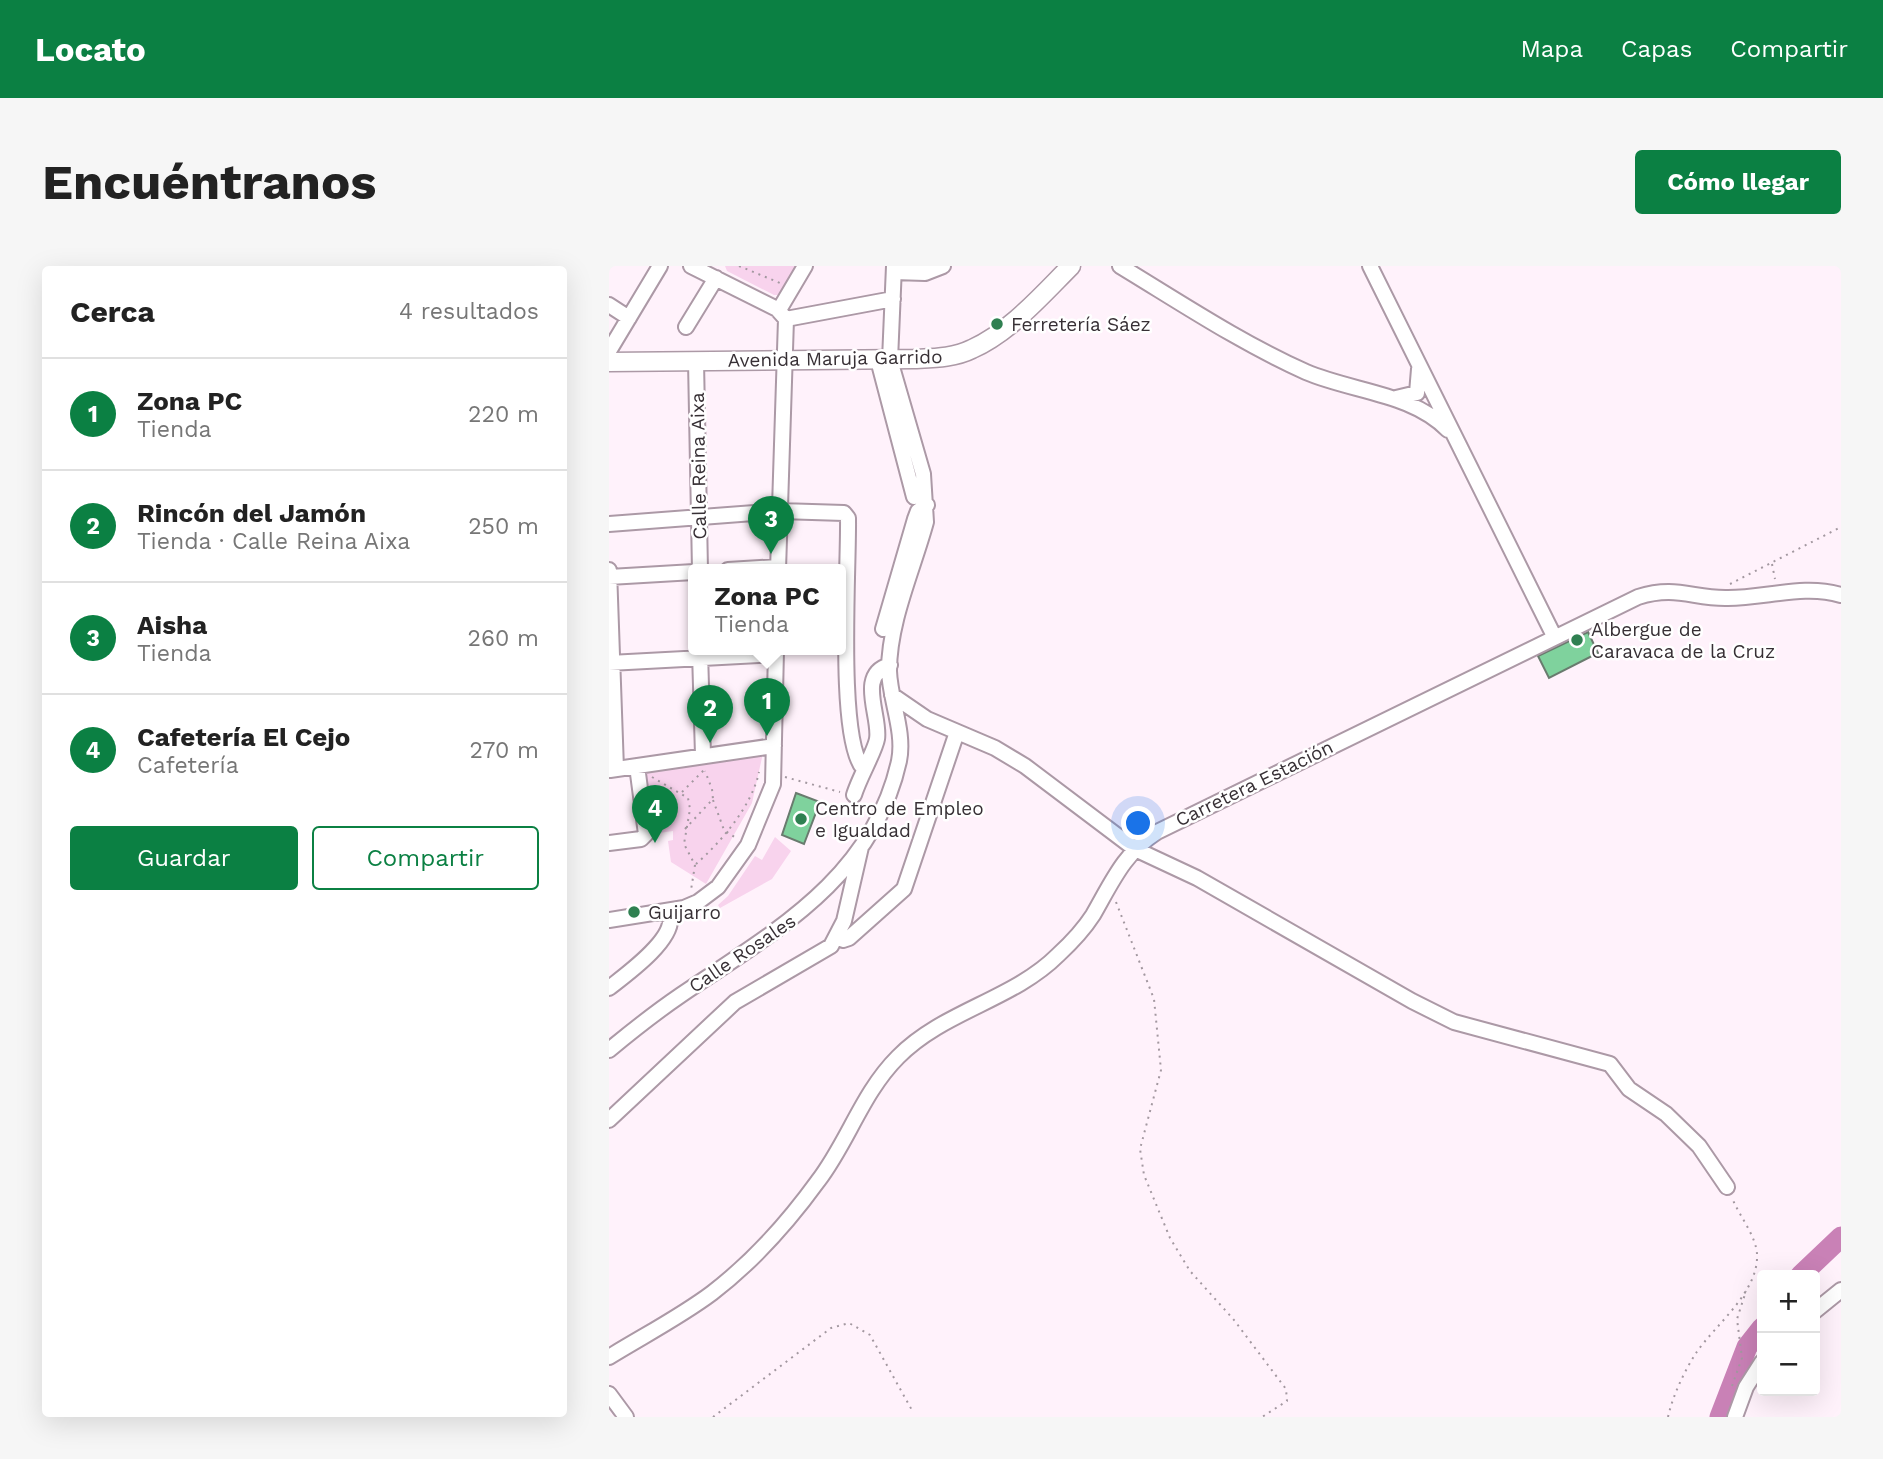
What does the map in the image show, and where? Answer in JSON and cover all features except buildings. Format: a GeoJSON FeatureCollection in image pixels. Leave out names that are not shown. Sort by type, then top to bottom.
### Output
{"type":"FeatureCollection","features":[{"type":"Feature","properties":{"kind":"main road","name":"Avenida Maruja Garrido"},"geometry":{"type":"LineString","coordinates":[[609,362],[934,358],[971,350],[1034,302],[1071,266]]}},
{"type":"Feature","properties":{"kind":"street"},"geometry":{"type":"LineString","coordinates":[[609,351],[660,266]]}},
{"type":"Feature","properties":{"kind":"street"},"geometry":{"type":"LineString","coordinates":[[691,266],[712,273],[783,315],[893,299]]}},
{"type":"Feature","properties":{"kind":"street"},"geometry":{"type":"LineString","coordinates":[[778,564],[784,360],[788,335],[783,315],[805,266]]}},
{"type":"Feature","properties":{"kind":"street"},"geometry":{"type":"LineString","coordinates":[[609,1120],[735,1002],[822,954],[839,935],[862,843],[886,804],[899,759],[890,665],[895,629],[926,522],[921,501],[918,455],[884,360],[893,299],[894,269],[925,273],[943,266]]}},
{"type":"Feature","properties":{"kind":"street"},"geometry":{"type":"LineString","coordinates":[[1120,266],[1273,356],[1328,380],[1424,410],[1456,439]]}},
{"type":"Feature","properties":{"kind":"street"},"geometry":{"type":"LineString","coordinates":[[1370,266],[1553,636]]}},
{"type":"Feature","properties":{"kind":"street"},"geometry":{"type":"LineString","coordinates":[[686,327],[712,273]]}},
{"type":"Feature","properties":{"kind":"street"},"geometry":{"type":"LineString","coordinates":[[609,305],[629,318]]}},
{"type":"Feature","properties":{"kind":"street","name":"Calle Reina Aixa"},"geometry":{"type":"LineString","coordinates":[[696,361],[700,564]]}},
{"type":"Feature","properties":{"kind":"street"},"geometry":{"type":"LineString","coordinates":[[1385,397],[1409,397],[1417,393],[1420,378],[1418,363]]}},
{"type":"Feature","properties":{"kind":"street"},"geometry":{"type":"LineString","coordinates":[[883,629],[921,501]]}},
{"type":"Feature","properties":{"kind":"street"},"geometry":{"type":"LineString","coordinates":[[609,524],[780,511],[841,511],[848,519],[847,649],[850,720],[854,750],[863,768]]}},
{"type":"Feature","properties":{"kind":"street"},"geometry":{"type":"LineString","coordinates":[[609,570],[613,770],[705,760],[768,747]]}},
{"type":"Feature","properties":{"kind":"street"},"geometry":{"type":"LineString","coordinates":[[609,577],[688,572]]}},
{"type":"Feature","properties":{"kind":"street","name":"Carretera Estación"},"geometry":{"type":"LineString","coordinates":[[609,1357],[695,1304],[740,1269],[816,1184],[835,1158],[879,1077],[900,1055],[923,1036],[1030,976],[1056,958],[1091,917],[1111,880],[1135,849],[1193,812],[1553,636],[1653,592],[1681,591],[1724,599],[1809,590],[1841,595]]}},
{"type":"Feature","properties":{"kind":"street"},"geometry":{"type":"LineString","coordinates":[[610,663],[690,655]]}},
{"type":"Feature","properties":{"kind":"street"},"geometry":{"type":"LineString","coordinates":[[700,655],[705,760]]}},
{"type":"Feature","properties":{"kind":"street"},"geometry":{"type":"LineString","coordinates":[[609,920],[688,906],[708,897],[748,845],[757,828],[774,775],[768,747],[776,655]]}},
{"type":"Feature","properties":{"kind":"street"},"geometry":{"type":"LineString","coordinates":[[854,795],[863,768],[877,740],[872,683],[879,670],[890,665]]}},
{"type":"Feature","properties":{"kind":"street"},"geometry":{"type":"LineString","coordinates":[[892,695],[927,719],[995,747],[1025,766],[1135,849],[1197,878],[1454,1022],[1610,1064],[1629,1089],[1666,1114],[1699,1146],[1727,1187]]}},
{"type":"Feature","properties":{"kind":"street"},"geometry":{"type":"LineString","coordinates":[[839,935],[843,940],[849,937],[904,889],[957,732]]}},
{"type":"Feature","properties":{"kind":"street"},"geometry":{"type":"LineString","coordinates":[[609,843],[641,839],[646,834],[636,766]]}},
{"type":"Feature","properties":{"kind":"street","name":"Calle Rosales"},"geometry":{"type":"LineString","coordinates":[[609,1050],[677,997],[795,918],[826,890],[862,843]]}},
{"type":"Feature","properties":{"kind":"street"},"geometry":{"type":"LineString","coordinates":[[609,988],[665,937],[671,922],[670,917],[661,912]]}},
{"type":"Feature","properties":{"kind":"street"},"geometry":{"type":"LineString","coordinates":[[1820,1307],[1841,1290]]}},
{"type":"Feature","properties":{"kind":"street"},"geometry":{"type":"LineString","coordinates":[[1735,1414],[1757,1372]]}},
{"type":"Feature","properties":{"kind":"street"},"geometry":{"type":"LineString","coordinates":[[609,1394],[626,1417]]}},
{"type":"Feature","properties":{"kind":"path"},"geometry":{"type":"LineString","coordinates":[[739,266],[786,286]]}},
{"type":"Feature","properties":{"kind":"path"},"geometry":{"type":"LineString","coordinates":[[1729,585],[1841,527]]}},
{"type":"Feature","properties":{"kind":"path"},"geometry":{"type":"LineString","coordinates":[[1772,563],[1778,593]]}},
{"type":"Feature","properties":{"kind":"path"},"geometry":{"type":"LineString","coordinates":[[688,906],[695,865],[726,832],[754,790],[768,747]]}},
{"type":"Feature","properties":{"kind":"path"},"geometry":{"type":"LineString","coordinates":[[681,793],[705,760]]}},
{"type":"Feature","properties":{"kind":"path"},"geometry":{"type":"LineString","coordinates":[[705,760],[713,799],[726,832],[748,845]]}},
{"type":"Feature","properties":{"kind":"path"},"geometry":{"type":"LineString","coordinates":[[636,766],[688,798],[684,844],[695,865]]}},
{"type":"Feature","properties":{"kind":"path"},"geometry":{"type":"LineString","coordinates":[[774,775],[854,795]]}},
{"type":"Feature","properties":{"kind":"path"},"geometry":{"type":"LineString","coordinates":[[685,829],[697,820],[713,799]]}},
{"type":"Feature","properties":{"kind":"path"},"geometry":{"type":"LineString","coordinates":[[1111,880],[1120,915],[1154,999],[1161,1070],[1140,1149],[1144,1175],[1170,1238],[1190,1271],[1234,1320],[1286,1389],[1287,1401],[1262,1417]]}},
{"type":"Feature","properties":{"kind":"path"},"geometry":{"type":"LineString","coordinates":[[1727,1187],[1757,1254],[1737,1319],[1743,1346],[1742,1358],[1732,1381],[1735,1414]]}},
{"type":"Feature","properties":{"kind":"path"},"geometry":{"type":"LineString","coordinates":[[1668,1417],[1695,1354],[1746,1289]]}},
{"type":"Feature","properties":{"kind":"path"},"geometry":{"type":"LineString","coordinates":[[713,1417],[831,1328],[849,1323],[870,1335],[913,1412]]}},
{"type":"Feature","properties":{"kind":"shaded area"},"geometry":{"type":"Polygon","coordinates":[[[725,266],[801,266],[781,295],[774,295],[727,271],[725,266]]]}},
{"type":"Feature","properties":{"kind":"shaded area"},"geometry":{"type":"Polygon","coordinates":[[[763,753],[752,803],[706,884],[671,862],[668,841],[673,840],[673,831],[652,834],[643,771],[763,753]]]}},
{"type":"Feature","properties":{"kind":"shaded area"},"geometry":{"type":"Polygon","coordinates":[[[775,837],[791,851],[772,879],[720,908],[718,905],[728,896],[755,856],[762,860],[775,837]]]}},
{"type":"Feature","properties":{"kind":"waterway"},"geometry":{"type":"LineString","coordinates":[[1806,1270],[1841,1237]]}},
{"type":"Feature","properties":{"kind":"waterway"},"geometry":{"type":"LineString","coordinates":[[1720,1417],[1747,1347],[1758,1333]]}},
{"type":"Feature","properties":{"kind":"place","name":"Ferretería Sáez"},"geometry":{"type":"Point","coordinates":[997,324]}},
{"type":"Feature","properties":{"kind":"place","name":"Aisha"},"geometry":{"type":"Point","coordinates":[771,554]}},
{"type":"Feature","properties":{"kind":"place","name":"Albergue de Caravaca de la Cruz"},"geometry":{"type":"Point","coordinates":[1577,640]}},
{"type":"Feature","properties":{"kind":"place","name":"Zona PC"},"geometry":{"type":"Point","coordinates":[767,736]}},
{"type":"Feature","properties":{"kind":"place","name":"Rincón del Jamón"},"geometry":{"type":"Point","coordinates":[710,743]}},
{"type":"Feature","properties":{"kind":"place","name":"Centro de Empleo e Igualdad"},"geometry":{"type":"Point","coordinates":[801,819]}},
{"type":"Feature","properties":{"kind":"place","name":"Cafetería El Cejo"},"geometry":{"type":"Point","coordinates":[655,843]}},
{"type":"Feature","properties":{"kind":"place","name":"Guijarro"},"geometry":{"type":"Point","coordinates":[634,912]}}]}
